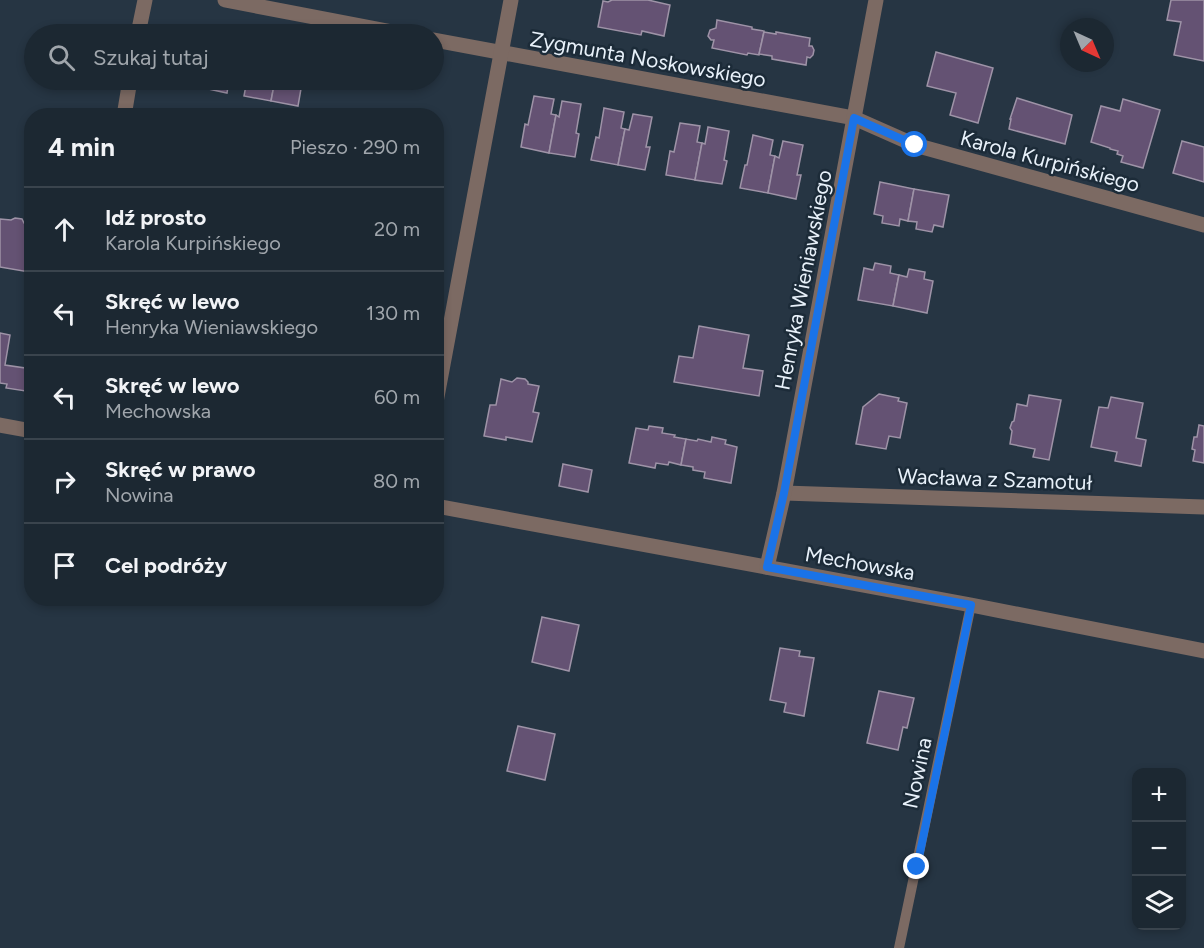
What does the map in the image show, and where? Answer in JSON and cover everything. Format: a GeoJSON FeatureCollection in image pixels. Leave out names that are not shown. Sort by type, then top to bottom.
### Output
{"type":"FeatureCollection","features":[{"type":"Feature","properties":{"kind":"street"},"geometry":{"type":"LineString","coordinates":[[140,24],[145,0]]}},
{"type":"Feature","properties":{"kind":"street"},"geometry":{"type":"LineString","coordinates":[[225,0],[351,24]]}},
{"type":"Feature","properties":{"kind":"street"},"geometry":{"type":"LineString","coordinates":[[444,360],[511,0]]}},
{"type":"Feature","properties":{"kind":"street","name":"Henryka Wieniawskiego"},"geometry":{"type":"LineString","coordinates":[[767,567],[784,493],[876,0]]}},
{"type":"Feature","properties":{"kind":"street","name":"Zygmunta Noskowskiego"},"geometry":{"type":"LineString","coordinates":[[444,42],[854,118]]}},
{"type":"Feature","properties":{"kind":"street"},"geometry":{"type":"LineString","coordinates":[[125,108],[128,90]]}},
{"type":"Feature","properties":{"kind":"street","name":"Karola Kurpińskiego"},"geometry":{"type":"LineString","coordinates":[[854,118],[915,145],[1204,225]]}},
{"type":"Feature","properties":{"kind":"street"},"geometry":{"type":"LineString","coordinates":[[0,425],[24,430]]}},
{"type":"Feature","properties":{"kind":"street","name":"Wacława z Szamotuł"},"geometry":{"type":"LineString","coordinates":[[784,493],[1204,507]]}},
{"type":"Feature","properties":{"kind":"street","name":"Mechowska"},"geometry":{"type":"LineString","coordinates":[[444,507],[971,605],[1204,651]]}},
{"type":"Feature","properties":{"kind":"lane","name":"Nowina"},"geometry":{"type":"LineString","coordinates":[[899,948],[971,605]]}},
{"type":"Feature","properties":{"kind":"building"},"geometry":{"type":"Polygon","coordinates":[[[648,0],[670,5],[664,36],[642,31],[641,35],[598,27],[603,1],[648,0]]]}},
{"type":"Feature","properties":{"kind":"building"},"geometry":{"type":"Polygon","coordinates":[[[1171,0],[1204,0],[1204,61],[1174,55],[1181,22],[1167,20],[1171,0]]]}},
{"type":"Feature","properties":{"kind":"building"},"geometry":{"type":"Polygon","coordinates":[[[717,20],[764,31],[759,55],[712,48],[714,40],[708,36],[710,30],[716,28],[717,20]]]}},
{"type":"Feature","properties":{"kind":"building"},"geometry":{"type":"Polygon","coordinates":[[[764,32],[810,38],[809,46],[812,46],[814,50],[813,55],[810,58],[807,57],[806,65],[772,59],[772,56],[759,54],[764,32]]]}},
{"type":"Feature","properties":{"kind":"building"},"geometry":{"type":"Polygon","coordinates":[[[936,52],[993,68],[978,123],[950,115],[956,93],[927,86],[936,52]]]}},
{"type":"Feature","properties":{"kind":"building"},"geometry":{"type":"Polygon","coordinates":[[[245,90],[273,90],[271,101],[244,96],[245,90]]]}},
{"type":"Feature","properties":{"kind":"building"},"geometry":{"type":"Polygon","coordinates":[[[273,90],[301,90],[298,106],[271,101],[273,90]]]}},
{"type":"Feature","properties":{"kind":"building"},"geometry":{"type":"Polygon","coordinates":[[[534,96],[554,99],[551,114],[556,115],[549,153],[521,147],[525,124],[528,125],[534,96]]]}},
{"type":"Feature","properties":{"kind":"building"},"geometry":{"type":"Polygon","coordinates":[[[1017,98],[1072,115],[1065,144],[1009,129],[1017,98]]]}},
{"type":"Feature","properties":{"kind":"building"},"geometry":{"type":"Polygon","coordinates":[[[1123,99],[1160,110],[1143,168],[1121,162],[1123,156],[1117,154],[1118,151],[1091,142],[1101,106],[1120,111],[1123,99]]]}},
{"type":"Feature","properties":{"kind":"building"},"geometry":{"type":"Polygon","coordinates":[[[562,101],[581,104],[575,157],[549,153],[556,115],[559,117],[562,101]]]}},
{"type":"Feature","properties":{"kind":"building"},"geometry":{"type":"Polygon","coordinates":[[[604,108],[624,112],[621,128],[625,129],[618,165],[591,160],[596,137],[599,138],[604,108]]]}},
{"type":"Feature","properties":{"kind":"building"},"geometry":{"type":"Polygon","coordinates":[[[633,114],[652,117],[646,147],[650,147],[645,170],[618,165],[625,129],[629,130],[633,114]]]}},
{"type":"Feature","properties":{"kind":"building"},"geometry":{"type":"Polygon","coordinates":[[[680,123],[700,126],[697,142],[702,143],[695,180],[666,175],[670,151],[674,152],[680,123]]]}},
{"type":"Feature","properties":{"kind":"building"},"geometry":{"type":"Polygon","coordinates":[[[708,127],[729,131],[724,160],[727,161],[722,184],[695,180],[702,143],[705,144],[708,127]]]}},
{"type":"Feature","properties":{"kind":"building"},"geometry":{"type":"Polygon","coordinates":[[[753,135],[773,140],[770,155],[775,156],[768,193],[740,188],[753,135]]]}},
{"type":"Feature","properties":{"kind":"building"},"geometry":{"type":"Polygon","coordinates":[[[783,141],[803,145],[797,175],[801,175],[796,199],[768,193],[775,156],[779,158],[783,141]]]}},
{"type":"Feature","properties":{"kind":"building"},"geometry":{"type":"Polygon","coordinates":[[[1182,141],[1204,147],[1204,182],[1173,173],[1182,141]]]}},
{"type":"Feature","properties":{"kind":"building"},"geometry":{"type":"Polygon","coordinates":[[[880,182],[914,189],[908,221],[900,219],[899,226],[882,223],[883,216],[874,214],[880,182]]]}},
{"type":"Feature","properties":{"kind":"building"},"geometry":{"type":"Polygon","coordinates":[[[914,189],[949,195],[943,227],[934,225],[932,232],[916,229],[917,222],[908,221],[914,189]]]}},
{"type":"Feature","properties":{"kind":"building"},"geometry":{"type":"Polygon","coordinates":[[[0,219],[22,219],[24,223],[24,271],[0,267],[0,219]]]}},
{"type":"Feature","properties":{"kind":"building"},"geometry":{"type":"Polygon","coordinates":[[[875,263],[891,266],[890,273],[899,275],[893,306],[858,300],[864,268],[873,270],[875,263]]]}},
{"type":"Feature","properties":{"kind":"building"},"geometry":{"type":"Polygon","coordinates":[[[909,269],[925,272],[924,279],[933,281],[927,313],[893,306],[899,275],[907,277],[909,269]]]}},
{"type":"Feature","properties":{"kind":"building"},"geometry":{"type":"Polygon","coordinates":[[[699,326],[749,335],[743,368],[763,371],[759,396],[674,382],[679,356],[693,358],[699,326]]]}},
{"type":"Feature","properties":{"kind":"building"},"geometry":{"type":"Polygon","coordinates":[[[0,333],[10,335],[5,365],[24,368],[24,391],[6,388],[7,384],[0,383],[0,333]]]}},
{"type":"Feature","properties":{"kind":"building"},"geometry":{"type":"Polygon","coordinates":[[[517,378],[525,379],[528,384],[539,386],[533,412],[539,413],[532,442],[484,436],[490,405],[496,405],[501,379],[512,382],[517,378]]]}},
{"type":"Feature","properties":{"kind":"building"},"geometry":{"type":"Polygon","coordinates":[[[879,394],[899,398],[898,401],[907,403],[900,438],[889,436],[886,449],[856,444],[863,407],[879,394]]]}},
{"type":"Feature","properties":{"kind":"building"},"geometry":{"type":"Polygon","coordinates":[[[1029,395],[1061,400],[1049,460],[1033,457],[1035,449],[1010,444],[1012,431],[1010,428],[1014,421],[1017,404],[1027,406],[1029,395]]]}},
{"type":"Feature","properties":{"kind":"building"},"geometry":{"type":"Polygon","coordinates":[[[1111,397],[1143,403],[1136,438],[1146,440],[1141,466],[1115,461],[1117,452],[1091,447],[1099,407],[1108,408],[1111,397]]]}},
{"type":"Feature","properties":{"kind":"building"},"geometry":{"type":"Polygon","coordinates":[[[1199,425],[1204,426],[1204,463],[1193,461],[1194,437],[1197,437],[1199,425]]]}},
{"type":"Feature","properties":{"kind":"building"},"geometry":{"type":"Polygon","coordinates":[[[649,426],[663,428],[662,433],[686,439],[681,465],[669,462],[668,465],[656,463],[655,468],[629,463],[636,428],[648,430],[649,426]]]}},
{"type":"Feature","properties":{"kind":"building"},"geometry":{"type":"Polygon","coordinates":[[[712,437],[726,440],[725,444],[737,447],[731,483],[704,478],[705,472],[681,465],[686,439],[711,442],[712,437]]]}},
{"type":"Feature","properties":{"kind":"building"},"geometry":{"type":"Polygon","coordinates":[[[563,464],[592,470],[588,492],[559,486],[563,464]]]}},
{"type":"Feature","properties":{"kind":"building"},"geometry":{"type":"Polygon","coordinates":[[[542,617],[579,625],[569,671],[532,662],[542,617]]]}},
{"type":"Feature","properties":{"kind":"building"},"geometry":{"type":"Polygon","coordinates":[[[780,648],[800,651],[799,656],[814,658],[804,716],[784,712],[786,703],[770,700],[780,648]]]}},
{"type":"Feature","properties":{"kind":"building"},"geometry":{"type":"Polygon","coordinates":[[[879,691],[914,698],[907,728],[903,727],[898,750],[867,743],[879,691]]]}},
{"type":"Feature","properties":{"kind":"building"},"geometry":{"type":"Polygon","coordinates":[[[518,726],[555,734],[545,780],[507,771],[518,726]]]}},
{"type":"Feature","properties":{"kind":"route"},"geometry":{"type":"LineString","coordinates":[[915,145],[854,118],[784,493],[767,567],[971,605],[917,867]]}}]}
